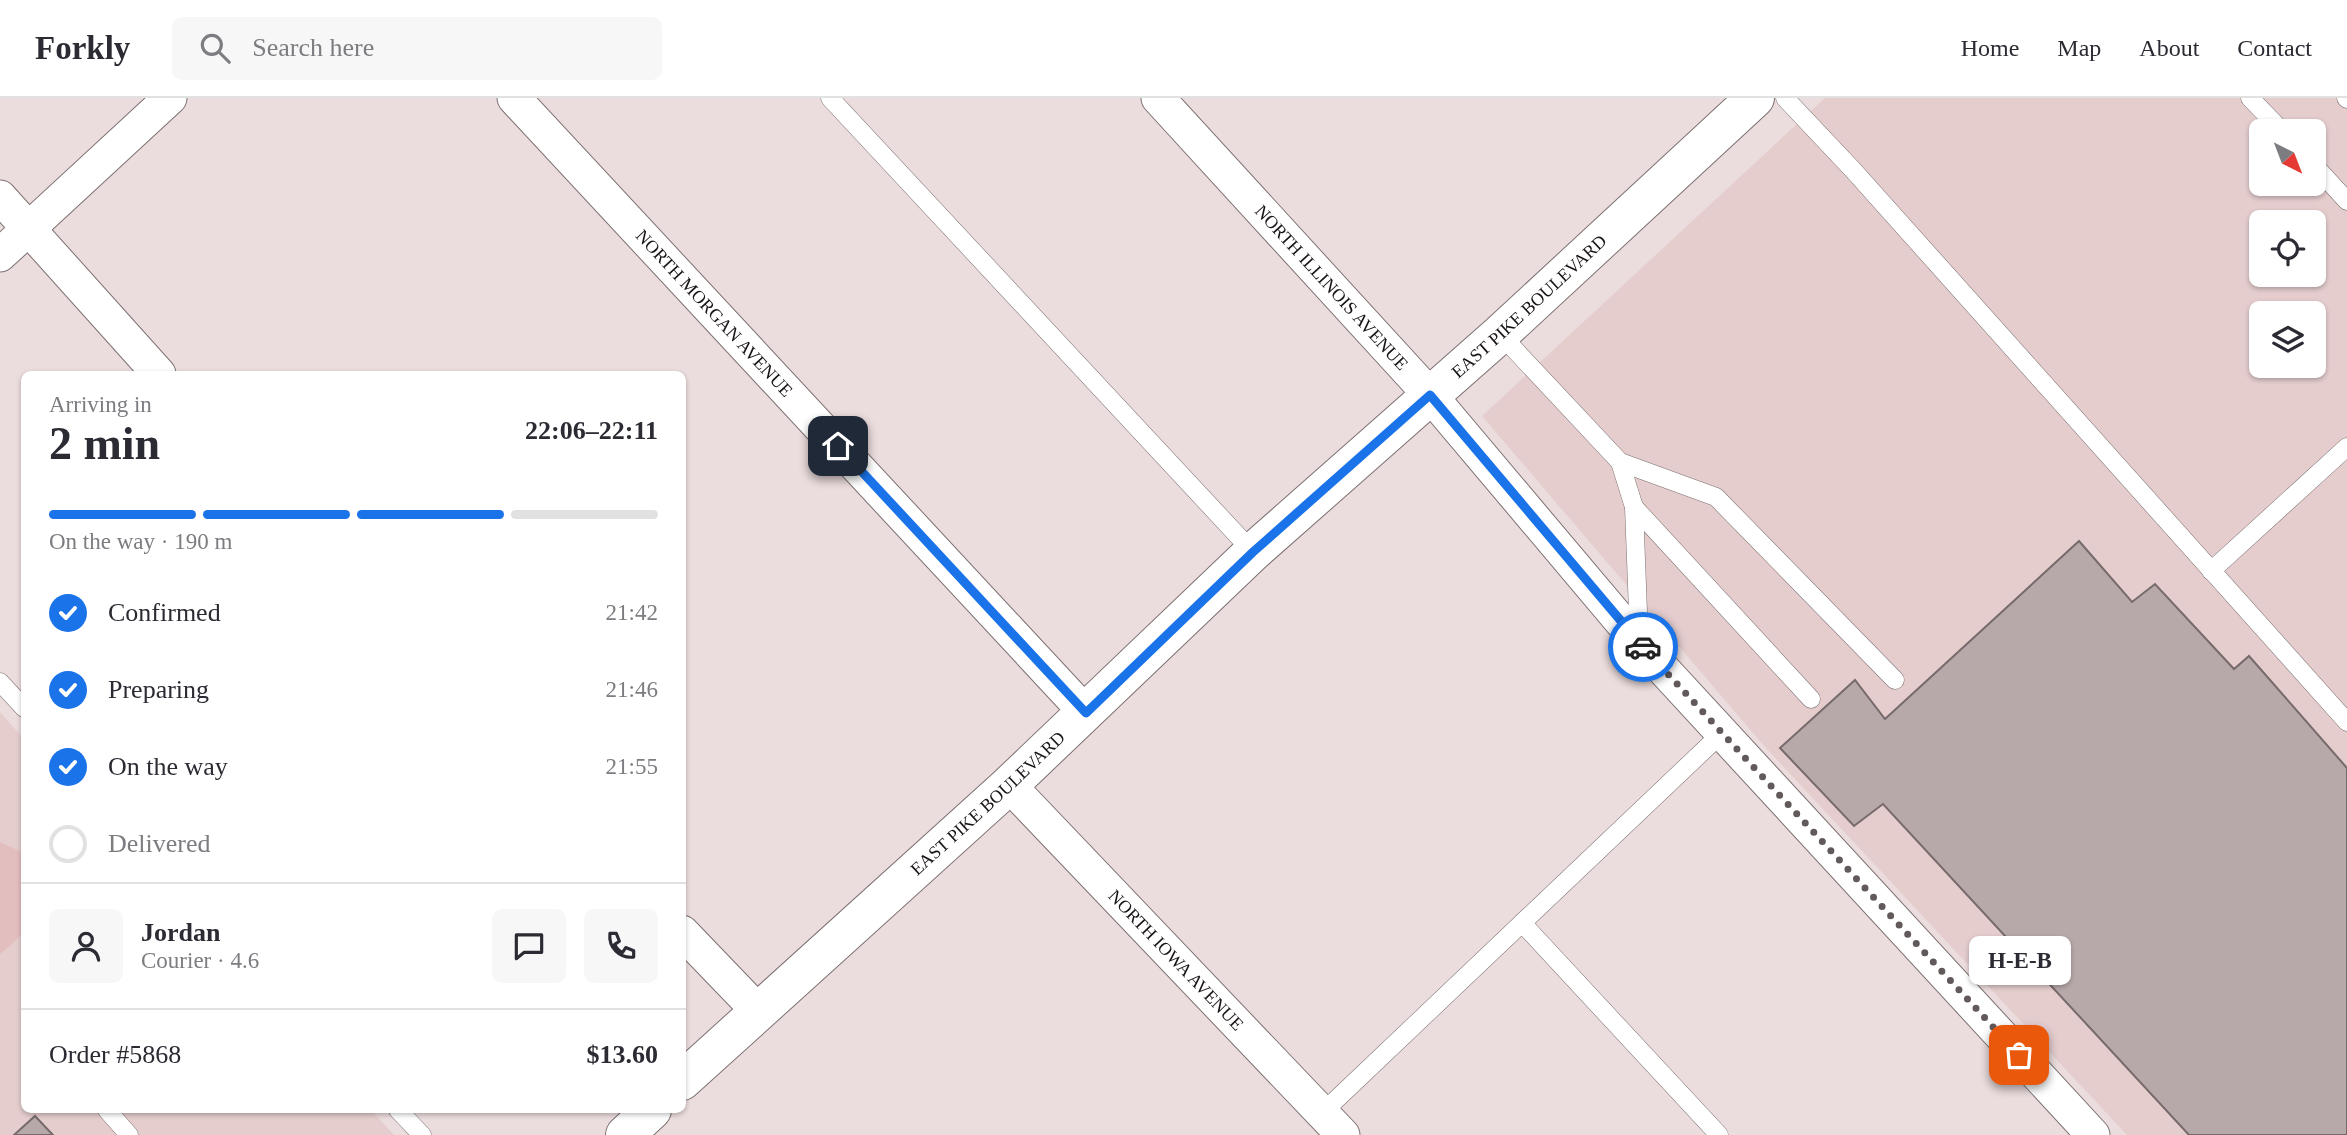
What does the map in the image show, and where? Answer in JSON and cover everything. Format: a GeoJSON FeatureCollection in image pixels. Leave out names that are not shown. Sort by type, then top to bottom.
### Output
{"type":"FeatureCollection","features":[{"type":"Feature","properties":{"kind":"street"},"geometry":{"type":"LineString","coordinates":[[0,255],[170,98]]}},
{"type":"Feature","properties":{"kind":"street","name":"NORTH MORGAN AVENUE"},"geometry":{"type":"LineString","coordinates":[[514,98],[1086,713]]}},
{"type":"Feature","properties":{"kind":"street","name":"NORTH ILLINOIS AVENUE"},"geometry":{"type":"LineString","coordinates":[[1158,98],[1430,395],[1640,644],[2093,1135]]}},
{"type":"Feature","properties":{"kind":"street","name":"EAST PIKE BOULEVARD"},"geometry":{"type":"LineString","coordinates":[[686,1077],[1009,785],[1253,552],[1500,334],[1755,98]]}},
{"type":"Feature","properties":{"kind":"street"},"geometry":{"type":"LineString","coordinates":[[0,197],[156,371]]}},
{"type":"Feature","properties":{"kind":"street","name":"NORTH IOWA AVENUE"},"geometry":{"type":"LineString","coordinates":[[1009,785],[1333,1124]]}},
{"type":"Feature","properties":{"kind":"street"},"geometry":{"type":"LineString","coordinates":[[686,936],[758,1011]]}},
{"type":"Feature","properties":{"kind":"street"},"geometry":{"type":"LineString","coordinates":[[625,1135],[649,1113]]}},
{"type":"Feature","properties":{"kind":"lane"},"geometry":{"type":"LineString","coordinates":[[830,98],[1253,552]]}},
{"type":"Feature","properties":{"kind":"lane"},"geometry":{"type":"LineString","coordinates":[[1785,98],[1871,190],[2347,722]]}},
{"type":"Feature","properties":{"kind":"lane"},"geometry":{"type":"LineString","coordinates":[[2250,98],[2270,119]]}},
{"type":"Feature","properties":{"kind":"lane"},"geometry":{"type":"LineString","coordinates":[[2326,178],[2347,201]]}},
{"type":"Feature","properties":{"kind":"lane"},"geometry":{"type":"LineString","coordinates":[[1500,334],[1620,461],[1716,497],[1895,680]]}},
{"type":"Feature","properties":{"kind":"lane"},"geometry":{"type":"LineString","coordinates":[[2211,571],[2347,447]]}},
{"type":"Feature","properties":{"kind":"lane"},"geometry":{"type":"LineString","coordinates":[[1620,461],[1634,507],[1640,644]]}},
{"type":"Feature","properties":{"kind":"lane"},"geometry":{"type":"LineString","coordinates":[[1634,507],[1811,699]]}},
{"type":"Feature","properties":{"kind":"lane"},"geometry":{"type":"LineString","coordinates":[[0,682],[21,705]]}},
{"type":"Feature","properties":{"kind":"lane"},"geometry":{"type":"LineString","coordinates":[[1333,1124],[1522,923],[1722,733]]}},
{"type":"Feature","properties":{"kind":"lane"},"geometry":{"type":"LineString","coordinates":[[1522,923],[1720,1135]]}},
{"type":"Feature","properties":{"kind":"lane"},"geometry":{"type":"LineString","coordinates":[[110,1113],[129,1135]]}},
{"type":"Feature","properties":{"kind":"lane"},"geometry":{"type":"LineString","coordinates":[[401,1113],[422,1135]]}},
{"type":"Feature","properties":{"kind":"shaded area"},"geometry":{"type":"Polygon","coordinates":[[[1825,98],[2347,98],[2347,1135],[2127,1135],[1765,747],[1482,416],[1825,98]]]}},
{"type":"Feature","properties":{"kind":"shaded area"},"geometry":{"type":"Polygon","coordinates":[[[0,712],[21,736],[21,1113],[374,1113],[394,1135],[0,1135],[0,712]]]}},
{"type":"Feature","properties":{"kind":"shaded area"},"geometry":{"type":"Polygon","coordinates":[[[0,842],[21,852],[21,936],[0,954],[0,842]]]}},
{"type":"Feature","properties":{"kind":"building"},"geometry":{"type":"Polygon","coordinates":[[[2079,541],[2132,602],[2155,584],[2234,669],[2249,656],[2347,768],[2347,1135],[2189,1135],[1883,804],[1854,826],[1780,748],[1855,680],[1885,719],[2079,541]]]}},
{"type":"Feature","properties":{"kind":"building"},"geometry":{"type":"Polygon","coordinates":[[[35,1116],[53,1135],[14,1135],[35,1116]]]}},
{"type":"Feature","properties":{"kind":"way so far"},"geometry":{"type":"LineString","coordinates":[[1643,647],[2019,1055]]}},
{"type":"Feature","properties":{"kind":"place","name":"H-E-B"},"geometry":{"type":"Point","coordinates":[2019,1055]}},
{"type":"Feature","properties":{"kind":"route"},"geometry":{"type":"LineString","coordinates":[[838,446],[1086,713],[1253,552],[1430,395],[1643,647]]}}]}
